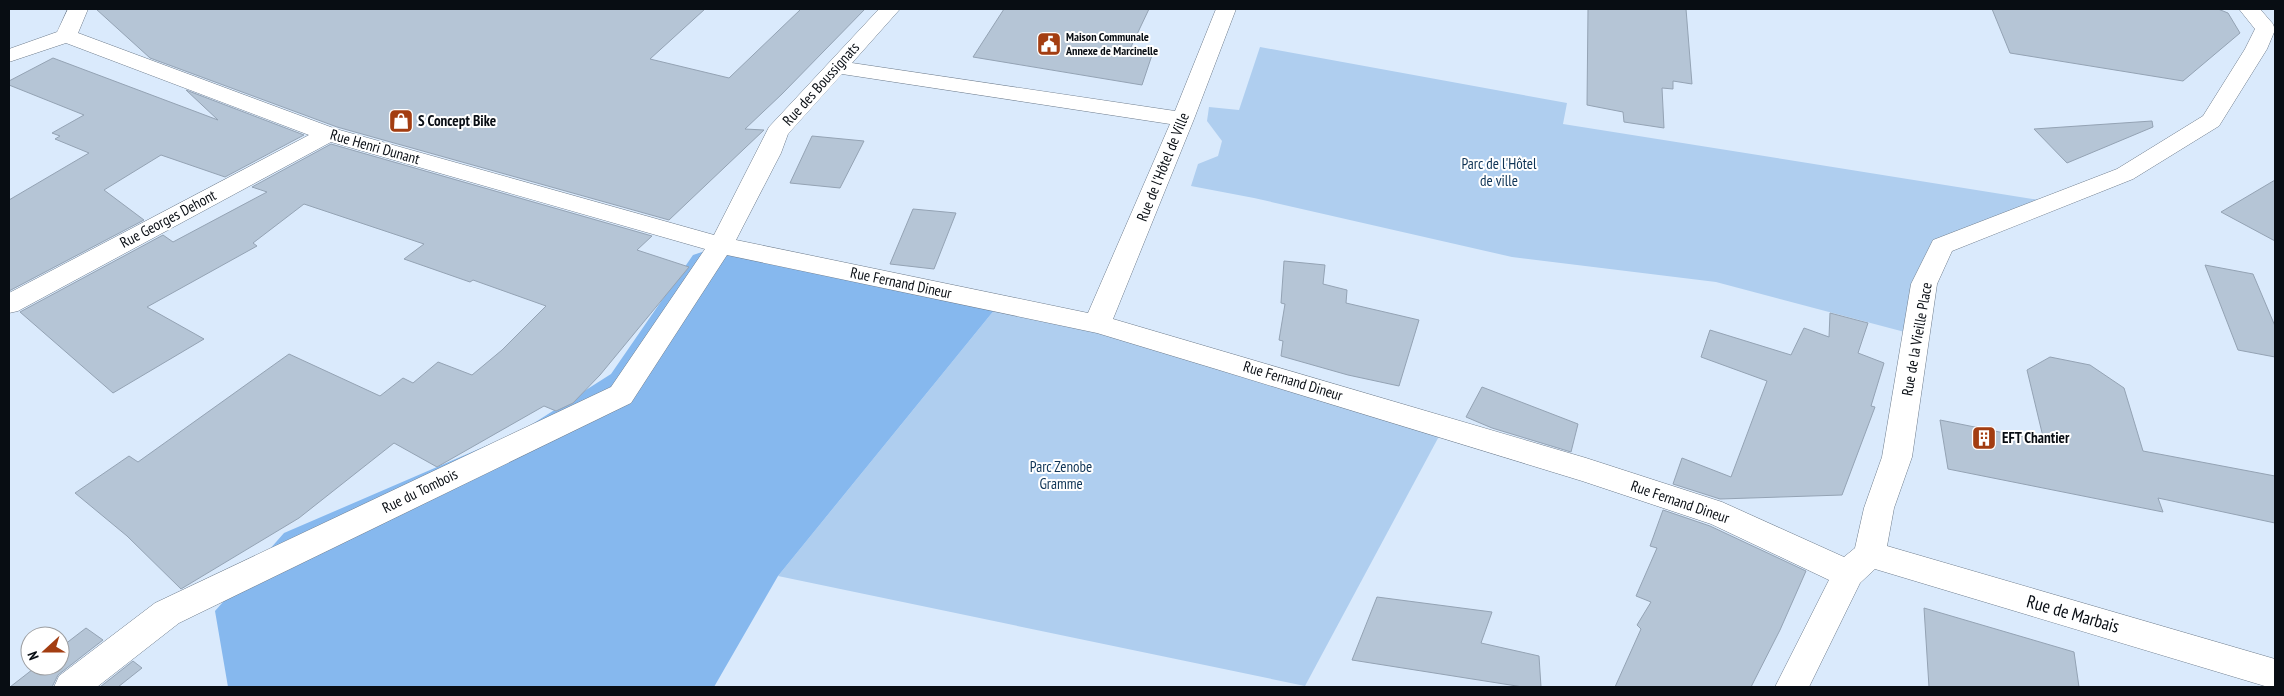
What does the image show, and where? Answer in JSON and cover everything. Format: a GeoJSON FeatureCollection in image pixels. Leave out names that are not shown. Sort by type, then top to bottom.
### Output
{"type":"FeatureCollection","features":[{"type":"Feature","properties":{"kind":"street"},"geometry":{"type":"LineString","coordinates":[[9,56],[66,36],[78,9]]}},
{"type":"Feature","properties":{"kind":"street","name":"Rue des Boussignats"},"geometry":{"type":"LineString","coordinates":[[721,245],[769,153],[777,132],[890,9]]}},
{"type":"Feature","properties":{"kind":"street","name":"Rue de l'Hôtel de Ville"},"geometry":{"type":"LineString","coordinates":[[1097,324],[1183,119],[1226,9]]}},
{"type":"Feature","properties":{"kind":"street","name":"Rue de la Vieille Place"},"geometry":{"type":"LineString","coordinates":[[1792,687],[1859,564],[1879,508],[1896,457],[1924,284],[1942,246],[2125,174],[2210,121],[2256,49],[2266,28],[2249,9]]}},
{"type":"Feature","properties":{"kind":"street","name":"Rue Henri Dunant"},"geometry":{"type":"LineString","coordinates":[[66,36],[328,134],[721,245]]}},
{"type":"Feature","properties":{"kind":"street"},"geometry":{"type":"LineString","coordinates":[[836,67],[1183,119]]}},
{"type":"Feature","properties":{"kind":"street","name":"Rue Georges Dehont"},"geometry":{"type":"LineString","coordinates":[[9,304],[328,134]]}},
{"type":"Feature","properties":{"kind":"street","name":"Rue Fernand Dineur"},"geometry":{"type":"LineString","coordinates":[[721,245],[1097,324],[1586,470],[1713,512],[1859,564]]}},
{"type":"Feature","properties":{"kind":"street","name":"Rue du Tombois"},"geometry":{"type":"LineString","coordinates":[[71,687],[167,613],[622,395],[721,245]]}},
{"type":"Feature","properties":{"kind":"street","name":"Rue de Marbais"},"geometry":{"type":"LineString","coordinates":[[1859,564],[2275,674]]}},
{"type":"Feature","properties":{"kind":"green space","name":"Parc de l'Hôtel de ville"},"geometry":{"type":"Polygon","coordinates":[[[1260,47],[1567,103],[1563,124],[2052,202],[1942,246],[1916,335],[1716,282],[1512,257],[1254,198],[1191,186],[1198,164],[1218,156],[1222,141],[1207,121],[1209,107],[1239,110],[1260,47]]]}},
{"type":"Feature","properties":{"kind":"green space","name":"Parc Zenobe Gramme"},"geometry":{"type":"Polygon","coordinates":[[[1000,303],[1444,427],[1305,686],[778,576],[1000,303]]]}},
{"type":"Feature","properties":{"kind":"shaded area"},"geometry":{"type":"Polygon","coordinates":[[[723,245],[1000,303],[778,576],[714,687],[228,687],[215,611],[284,533],[523,430],[611,374],[693,255],[723,245]]]}},
{"type":"Feature","properties":{"kind":"building"},"geometry":{"type":"Polygon","coordinates":[[[96,9],[705,9],[650,59],[729,78],[801,9],[865,9],[745,129],[764,130],[669,220],[337,127],[150,58],[96,9]]]}},
{"type":"Feature","properties":{"kind":"building","name":"Maison Communale Annexe de Marcinelle"},"geometry":{"type":"Polygon","coordinates":[[[1004,9],[1149,9],[1130,49],[1153,52],[1142,85],[973,57],[1004,9]]]}},
{"type":"Feature","properties":{"kind":"building"},"geometry":{"type":"Polygon","coordinates":[[[1588,9],[1686,9],[1692,84],[1673,81],[1673,89],[1662,88],[1664,128],[1624,122],[1623,112],[1587,105],[1588,9]]]}},
{"type":"Feature","properties":{"kind":"building"},"geometry":{"type":"Polygon","coordinates":[[[1992,9],[2218,9],[2228,13],[2240,33],[2183,81],[2010,53],[1992,9]]]}},
{"type":"Feature","properties":{"kind":"building"},"geometry":{"type":"Polygon","coordinates":[[[53,58],[218,120],[186,90],[304,135],[225,177],[161,155],[104,190],[144,220],[9,291],[9,200],[89,153],[55,139],[60,136],[52,133],[84,115],[9,85],[9,81],[53,58]]]}},
{"type":"Feature","properties":{"kind":"building"},"geometry":{"type":"Polygon","coordinates":[[[2152,121],[2153,127],[2067,163],[2034,129],[2152,121]]]}},
{"type":"Feature","properties":{"kind":"building"},"geometry":{"type":"Polygon","coordinates":[[[812,136],[864,141],[840,188],[790,183],[812,136]]]}},
{"type":"Feature","properties":{"kind":"building"},"geometry":{"type":"Polygon","coordinates":[[[331,144],[652,236],[637,250],[689,267],[600,375],[573,403],[556,411],[544,406],[437,467],[394,443],[299,518],[181,589],[127,536],[75,493],[129,456],[138,462],[289,354],[380,396],[403,378],[413,383],[438,362],[472,375],[502,350],[546,306],[473,280],[470,282],[404,259],[424,244],[304,204],[253,243],[257,246],[147,307],[204,339],[113,393],[20,312],[163,235],[173,242],[267,192],[252,187],[331,144]]]}},
{"type":"Feature","properties":{"kind":"building"},"geometry":{"type":"Polygon","coordinates":[[[2275,180],[2275,241],[2221,212],[2275,180]]]}},
{"type":"Feature","properties":{"kind":"building"},"geometry":{"type":"Polygon","coordinates":[[[913,209],[956,213],[934,269],[890,264],[913,209]]]}},
{"type":"Feature","properties":{"kind":"building"},"geometry":{"type":"Polygon","coordinates":[[[1284,261],[1325,265],[1323,284],[1347,290],[1346,303],[1419,320],[1399,386],[1348,375],[1281,356],[1283,341],[1279,340],[1285,304],[1281,303],[1284,261]]]}},
{"type":"Feature","properties":{"kind":"building"},"geometry":{"type":"Polygon","coordinates":[[[2205,265],[2253,274],[2275,326],[2275,357],[2238,350],[2205,265]]]}},
{"type":"Feature","properties":{"kind":"building"},"geometry":{"type":"Polygon","coordinates":[[[1830,313],[1868,323],[1858,353],[1884,363],[1871,406],[1875,407],[1842,495],[1720,499],[1673,484],[1682,458],[1731,477],[1767,381],[1701,357],[1710,330],[1791,355],[1804,328],[1829,337],[1830,313]]]}},
{"type":"Feature","properties":{"kind":"building","name":"EFT Chantier"},"geometry":{"type":"Polygon","coordinates":[[[2050,357],[2090,365],[2124,388],[2143,451],[2275,476],[2275,523],[2158,498],[2163,512],[1948,469],[1940,420],[2044,441],[2027,370],[2050,357]]]}},
{"type":"Feature","properties":{"kind":"building"},"geometry":{"type":"Polygon","coordinates":[[[1482,387],[1578,424],[1571,452],[1492,428],[1466,417],[1482,387]]]}},
{"type":"Feature","properties":{"kind":"building"},"geometry":{"type":"Polygon","coordinates":[[[1663,510],[1710,526],[1806,571],[1780,630],[1751,687],[1615,687],[1641,629],[1637,625],[1651,602],[1636,596],[1657,548],[1650,546],[1663,510]]]}},
{"type":"Feature","properties":{"kind":"building"},"geometry":{"type":"Polygon","coordinates":[[[1377,597],[1492,612],[1481,643],[1539,656],[1541,687],[1523,687],[1352,660],[1377,597]]]}},
{"type":"Feature","properties":{"kind":"building"},"geometry":{"type":"Polygon","coordinates":[[[1924,608],[2074,652],[2079,687],[1929,687],[1924,608]]]}},
{"type":"Feature","properties":{"kind":"building"},"geometry":{"type":"Polygon","coordinates":[[[86,628],[103,640],[70,666],[70,640],[86,628]]]}},
{"type":"Feature","properties":{"kind":"building"},"geometry":{"type":"Polygon","coordinates":[[[133,661],[142,668],[118,687],[100,687],[133,661]]]}},
{"type":"Feature","properties":{"kind":"building"},"geometry":{"type":"Polygon","coordinates":[[[24,676],[58,676],[52,687],[10,687],[24,676]]]}},
{"type":"Feature","properties":{"kind":"place","name":"Maison Communale Annexe de Marcinelle"},"geometry":{"type":"Point","coordinates":[1049,44]}},
{"type":"Feature","properties":{"kind":"place","name":"S Concept Bike"},"geometry":{"type":"Point","coordinates":[401,121]}},
{"type":"Feature","properties":{"kind":"place","name":"EFT Chantier"},"geometry":{"type":"Point","coordinates":[1984,438]}}]}
